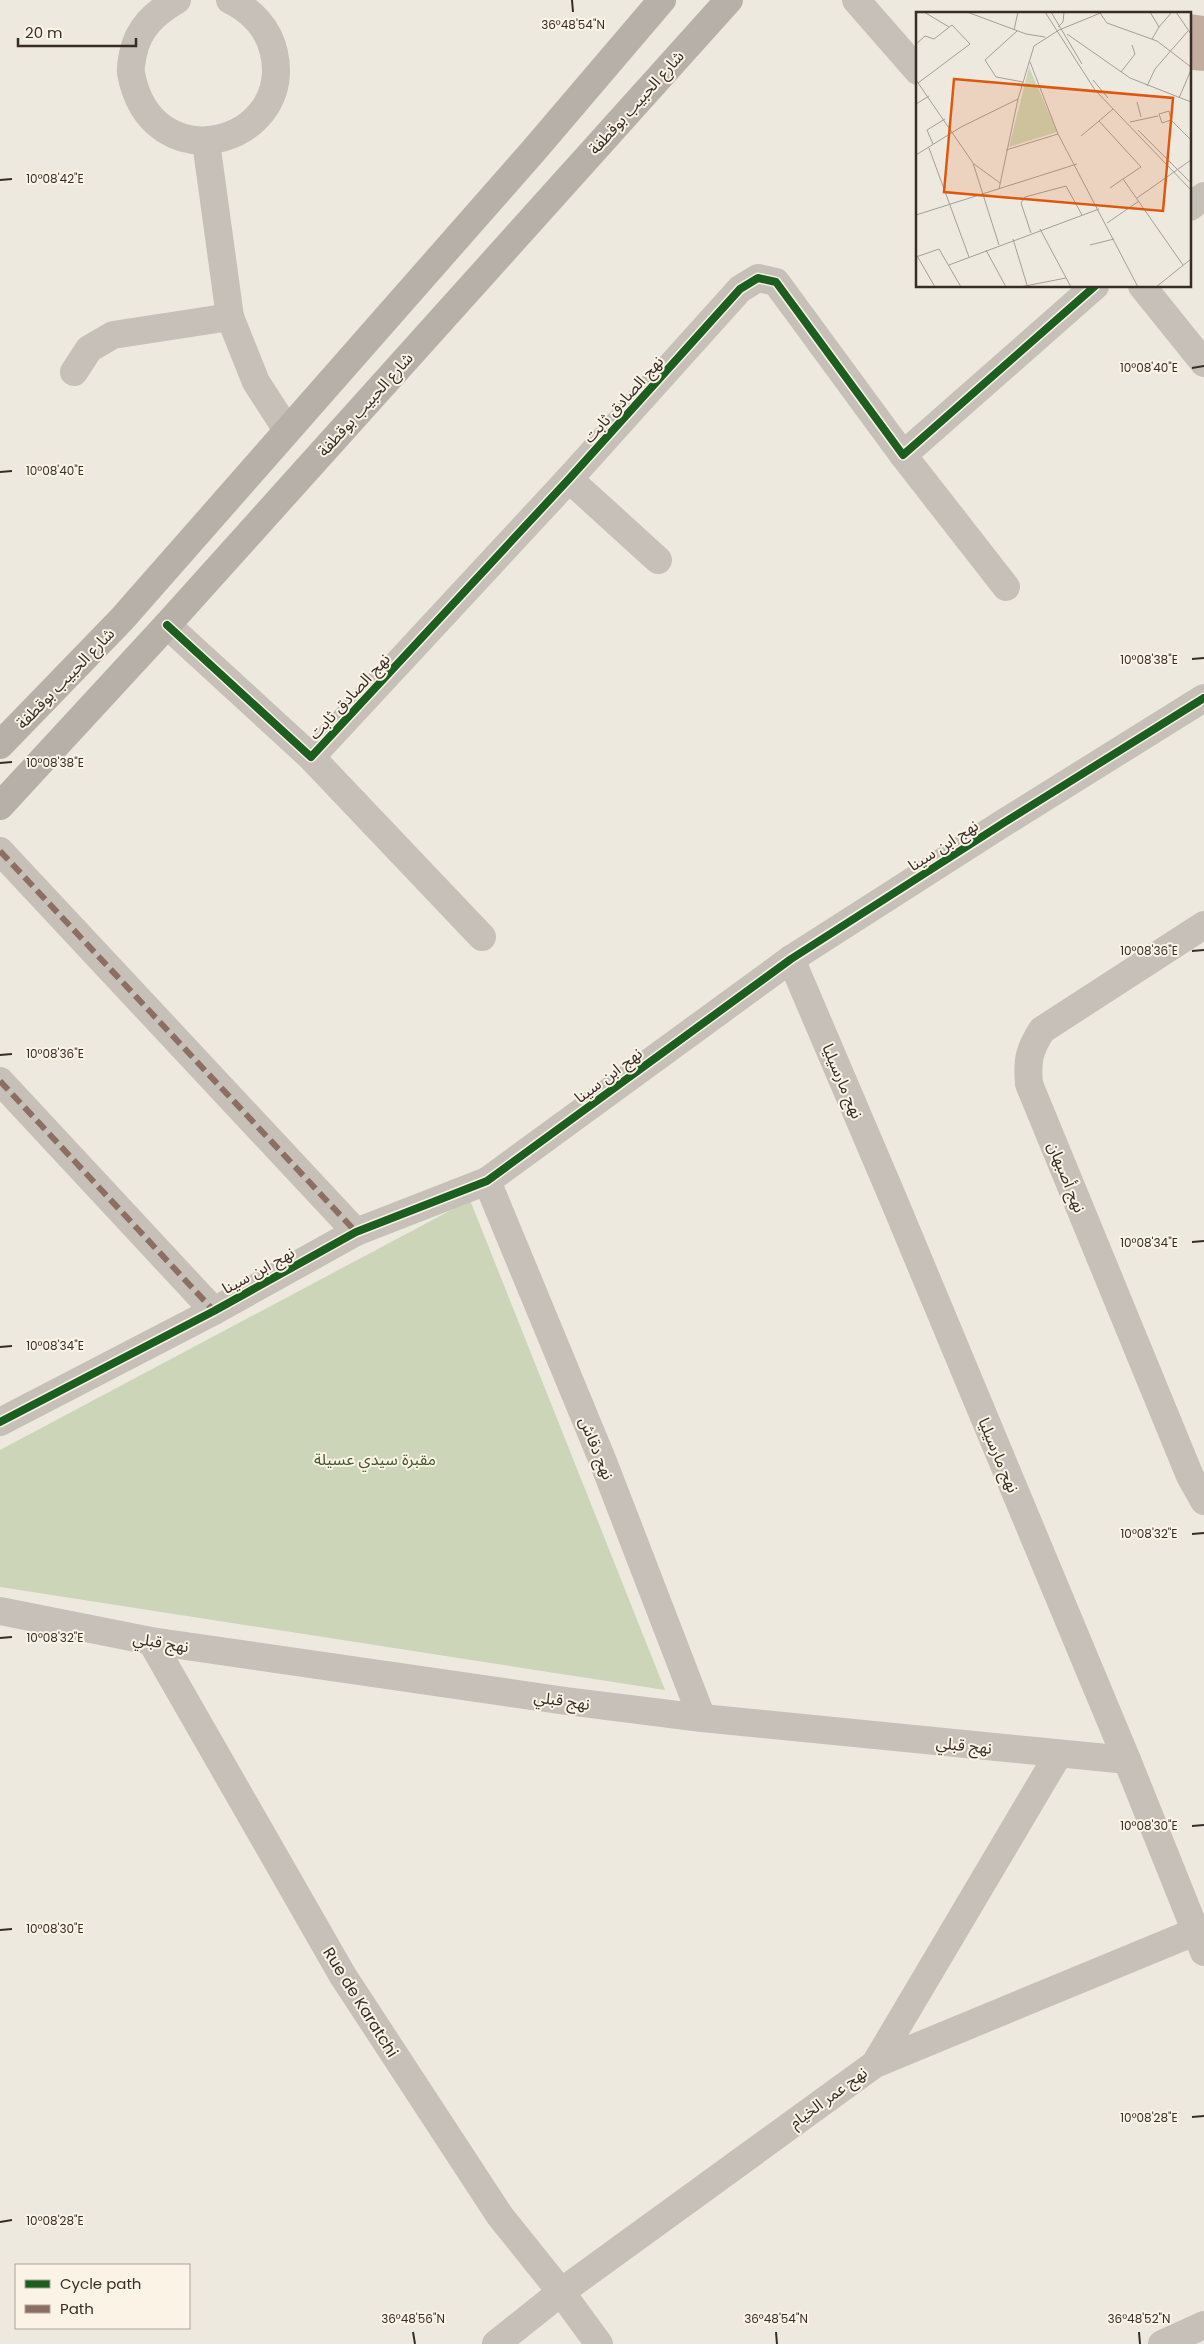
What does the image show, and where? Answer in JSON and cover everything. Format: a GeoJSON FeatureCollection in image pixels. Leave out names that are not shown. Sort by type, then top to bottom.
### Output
{"type":"FeatureCollection","features":[{"type":"Feature","properties":{"kind":"main road","name":"شارع الحبيب بوقطفة"},"geometry":{"type":"LineString","coordinates":[[0,745],[122,619],[535,149],[662,0]]}},
{"type":"Feature","properties":{"kind":"main road","name":"شارع الحبيب بوقطفة"},"geometry":{"type":"LineString","coordinates":[[0,806],[167,626],[728,0]]}},
{"type":"Feature","properties":{"kind":"street"},"geometry":{"type":"LineString","coordinates":[[177,0],[156,12],[140,32],[135,45],[130,70],[138,99],[152,120],[175,136],[206,142],[238,133],[264,110],[274,87],[277,66],[272,41],[261,22],[231,0]]}},
{"type":"Feature","properties":{"kind":"street"},"geometry":{"type":"LineString","coordinates":[[856,0],[916,70]]}},
{"type":"Feature","properties":{"kind":"street"},"geometry":{"type":"LineString","coordinates":[[206,142],[230,316],[256,382],[287,430]]}},
{"type":"Feature","properties":{"kind":"street"},"geometry":{"type":"LineString","coordinates":[[1192,206],[1204,196]]}},
{"type":"Feature","properties":{"kind":"street","name":"نهج الصادق ثابت"},"geometry":{"type":"LineString","coordinates":[[311,757],[569,479],[740,289],[758,278],[776,282],[903,456],[1006,587]]}},
{"type":"Feature","properties":{"kind":"street"},"geometry":{"type":"LineString","coordinates":[[903,456],[1093,288]]}},
{"type":"Feature","properties":{"kind":"street"},"geometry":{"type":"LineString","coordinates":[[1144,288],[1204,363]]}},
{"type":"Feature","properties":{"kind":"street"},"geometry":{"type":"LineString","coordinates":[[74,372],[89,349],[113,335],[230,316]]}},
{"type":"Feature","properties":{"kind":"street"},"geometry":{"type":"LineString","coordinates":[[569,479],[658,560]]}},
{"type":"Feature","properties":{"kind":"street","name":"نهج الصادق ثابت"},"geometry":{"type":"LineString","coordinates":[[167,626],[311,757],[482,938]]}},
{"type":"Feature","properties":{"kind":"street","name":"نهج ابن سينا"},"geometry":{"type":"LineString","coordinates":[[0,1422],[214,1311],[356,1232],[487,1181],[791,959],[1004,822],[1204,698]]}},
{"type":"Feature","properties":{"kind":"street"},"geometry":{"type":"LineString","coordinates":[[0,852],[356,1232]]}},
{"type":"Feature","properties":{"kind":"street","name":"نهج أصبهان"},"geometry":{"type":"LineString","coordinates":[[1204,924],[1057,1018],[1042,1030],[1031,1048],[1027,1066],[1029,1084],[1190,1476],[1204,1501]]}},
{"type":"Feature","properties":{"kind":"street","name":"نهج مارسيليا"},"geometry":{"type":"LineString","coordinates":[[791,959],[892,1196],[1201,1937]]}},
{"type":"Feature","properties":{"kind":"street"},"geometry":{"type":"LineString","coordinates":[[0,1081],[214,1311]]}},
{"type":"Feature","properties":{"kind":"street","name":"نهج دقاش"},"geometry":{"type":"LineString","coordinates":[[487,1181],[602,1459],[702,1718]]}},
{"type":"Feature","properties":{"kind":"street","name":"نهج قبلي"},"geometry":{"type":"LineString","coordinates":[[0,1611],[151,1642],[556,1700],[702,1718],[1058,1755],[1127,1760]]}},
{"type":"Feature","properties":{"kind":"street","name":"Rue de Karatchi"},"geometry":{"type":"LineString","coordinates":[[151,1642],[343,1976],[500,2216],[600,2344]]}},
{"type":"Feature","properties":{"kind":"street"},"geometry":{"type":"LineString","coordinates":[[875,2064],[1058,1755]]}},
{"type":"Feature","properties":{"kind":"street","name":"نهج عمر الخيام"},"geometry":{"type":"LineString","coordinates":[[496,2344],[561,2292],[875,2064],[1201,1937]]}},
{"type":"Feature","properties":{"kind":"street"},"geometry":{"type":"LineString","coordinates":[[1162,2344],[1204,2325]]}},
{"type":"Feature","properties":{"kind":"green space","name":"مقبرة سيدي عسيلة"},"geometry":{"type":"Polygon","coordinates":[[[470,1200],[665,1690],[0,1587],[0,1450],[470,1200]]]}},
{"type":"Feature","properties":{"kind":"building"},"geometry":{"type":"Polygon","coordinates":[[[1192,14],[1204,16],[1204,71],[1192,70],[1192,14]]]}},
{"type":"Feature","properties":{"kind":"marked path"},"geometry":{"type":"LineString","coordinates":[[0,851],[356,1232]]}},
{"type":"Feature","properties":{"kind":"marked path"},"geometry":{"type":"LineString","coordinates":[[0,1081],[214,1311]]}},
{"type":"Feature","properties":{"kind":"cycle path"},"geometry":{"type":"LineString","coordinates":[[167,625],[311,757],[569,479],[740,289],[758,278],[776,282],[903,455],[1093,288]]}},
{"type":"Feature","properties":{"kind":"cycle path"},"geometry":{"type":"LineString","coordinates":[[0,1422],[214,1311],[356,1232],[487,1181],[791,959],[1204,698]]}}]}
